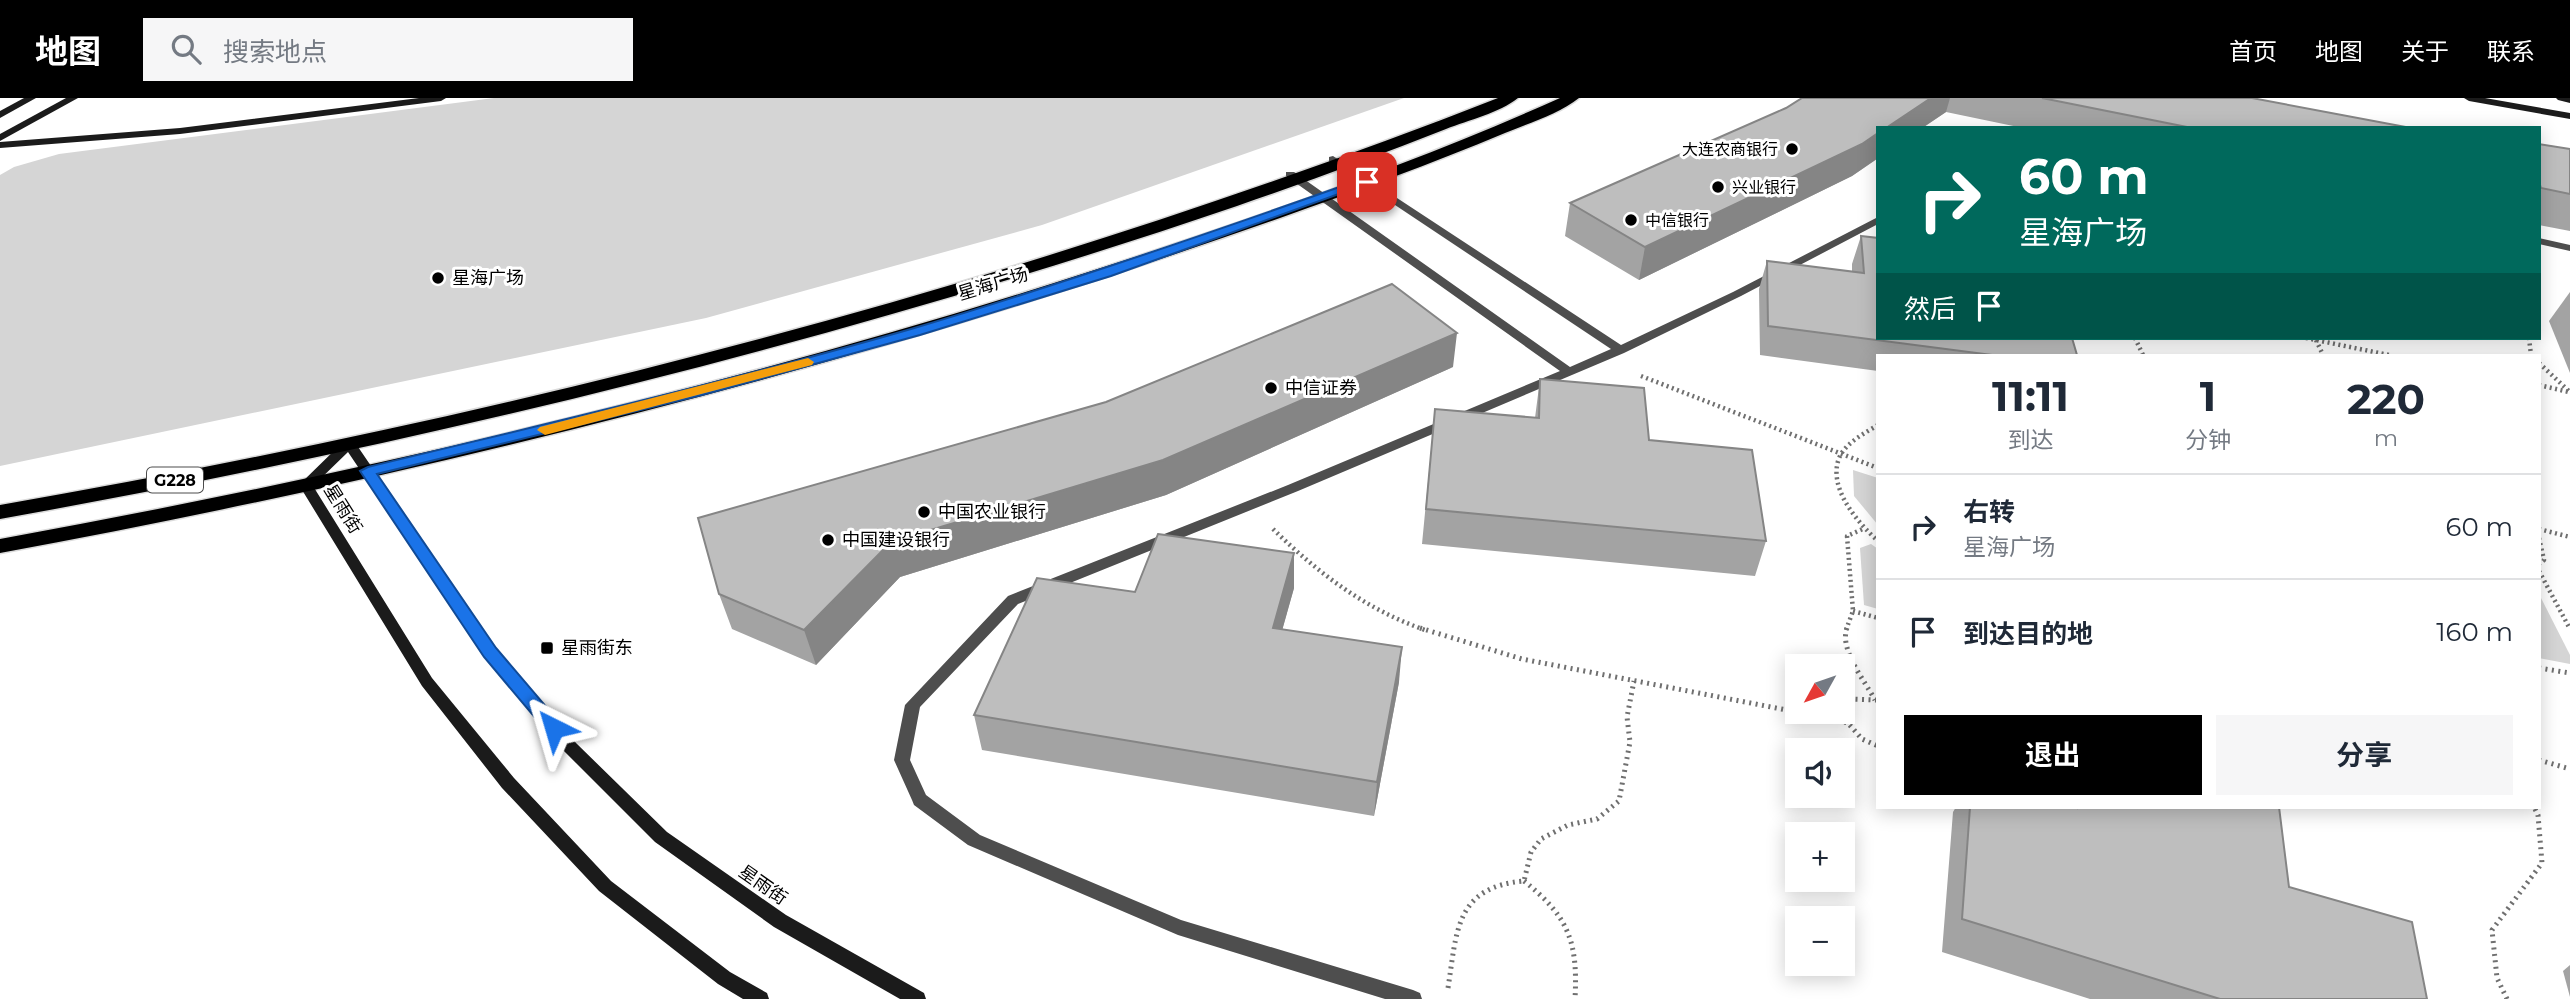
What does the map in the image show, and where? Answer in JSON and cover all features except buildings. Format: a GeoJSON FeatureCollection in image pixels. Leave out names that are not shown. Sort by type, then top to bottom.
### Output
{"type":"FeatureCollection","features":[{"type":"Feature","properties":{"kind":"highway","name":"星海广场"},"geometry":{"type":"LineString","coordinates":[[0,512],[349,444],[687,365],[1082,253],[1511,98]]}},
{"type":"Feature","properties":{"kind":"highway","name":"星海广场"},"geometry":{"type":"LineString","coordinates":[[0,545],[368,471],[697,392],[915,332],[1106,273],[1367,182],[1572,98]]}},
{"type":"Feature","properties":{"kind":"street"},"geometry":{"type":"LineString","coordinates":[[0,115],[31,98]]}},
{"type":"Feature","properties":{"kind":"street"},"geometry":{"type":"LineString","coordinates":[[0,138],[73,98]]}},
{"type":"Feature","properties":{"kind":"street"},"geometry":{"type":"LineString","coordinates":[[0,145],[180,131],[441,98]]}},
{"type":"Feature","properties":{"kind":"street"},"geometry":{"type":"LineString","coordinates":[[2469,98],[2570,116]]}},
{"type":"Feature","properties":{"kind":"street"},"geometry":{"type":"LineString","coordinates":[[2561,98],[2570,100]]}},
{"type":"Feature","properties":{"kind":"street"},"geometry":{"type":"LineString","coordinates":[[1337,162],[1620,350]]}},
{"type":"Feature","properties":{"kind":"street"},"geometry":{"type":"LineString","coordinates":[[1294,176],[1569,372]]}},
{"type":"Feature","properties":{"kind":"street"},"geometry":{"type":"LineString","coordinates":[[1413,999],[1178,927],[974,840],[920,800],[902,760],[913,705],[1013,600],[1620,350],[1737,294],[1876,221]]}},
{"type":"Feature","properties":{"kind":"street"},"geometry":{"type":"LineString","coordinates":[[2541,241],[2570,248]]}},
{"type":"Feature","properties":{"kind":"street","name":"星雨街"},"geometry":{"type":"LineString","coordinates":[[760,999],[724,978],[605,886],[508,783],[428,682],[306,485],[349,444],[490,652],[570,747],[662,837],[780,921],[917,999]]}},
{"type":"Feature","properties":{"kind":"path"},"geometry":{"type":"LineString","coordinates":[[2316,340],[2323,354]]}},
{"type":"Feature","properties":{"kind":"path"},"geometry":{"type":"LineString","coordinates":[[2316,340],[2384,354]]}},
{"type":"Feature","properties":{"kind":"path"},"geometry":{"type":"LineString","coordinates":[[1599,359],[1876,467]]}},
{"type":"Feature","properties":{"kind":"path"},"geometry":{"type":"LineString","coordinates":[[2541,365],[2570,392]]}},
{"type":"Feature","properties":{"kind":"path"},"geometry":{"type":"LineString","coordinates":[[2541,385],[2570,392]]}},
{"type":"Feature","properties":{"kind":"path"},"geometry":{"type":"LineString","coordinates":[[1876,426],[1856,438],[1841,455],[1836,467],[1843,499],[1876,539]]}},
{"type":"Feature","properties":{"kind":"path"},"geometry":{"type":"LineString","coordinates":[[1249,505],[1295,552],[1361,602],[1438,635],[1500,655],[1785,710]]}},
{"type":"Feature","properties":{"kind":"path"},"geometry":{"type":"LineString","coordinates":[[1866,528],[1847,536],[1853,611],[1845,633],[1850,655],[1876,698]]}},
{"type":"Feature","properties":{"kind":"path"},"geometry":{"type":"LineString","coordinates":[[2541,530],[2570,537]]}},
{"type":"Feature","properties":{"kind":"path"},"geometry":{"type":"LineString","coordinates":[[2541,575],[2570,629]]}},
{"type":"Feature","properties":{"kind":"path"},"geometry":{"type":"LineString","coordinates":[[1853,611],[1876,617]]}},
{"type":"Feature","properties":{"kind":"path"},"geometry":{"type":"LineString","coordinates":[[2541,668],[2570,673]]}},
{"type":"Feature","properties":{"kind":"path"},"geometry":{"type":"LineString","coordinates":[[1524,881],[1531,852],[1541,839],[1568,825],[1597,818],[1619,801],[1630,742],[1627,717],[1634,681]]}},
{"type":"Feature","properties":{"kind":"path"},"geometry":{"type":"LineString","coordinates":[[1855,699],[1876,700]]}},
{"type":"Feature","properties":{"kind":"path"},"geometry":{"type":"LineString","coordinates":[[1849,724],[1862,739],[1876,745]]}},
{"type":"Feature","properties":{"kind":"path"},"geometry":{"type":"LineString","coordinates":[[2541,761],[2570,769]]}},
{"type":"Feature","properties":{"kind":"path"},"geometry":{"type":"LineString","coordinates":[[2507,999],[2497,978],[2492,930],[2542,863],[2538,815],[2535,809]]}},
{"type":"Feature","properties":{"kind":"path"},"geometry":{"type":"LineString","coordinates":[[1446,999],[1462,915],[1478,894],[1496,885],[1524,881],[1543,895],[1563,920],[1576,947],[1578,964],[1575,999]]}},
{"type":"Feature","properties":{"kind":"shaded area","name":"星海广场"},"geometry":{"type":"Polygon","coordinates":[[[494,98],[1404,98],[1042,225],[706,318],[0,466],[0,175],[14,167],[59,154],[494,98]]]}},
{"type":"Feature","properties":{"kind":"shaded area"},"geometry":{"type":"Polygon","coordinates":[[[1853,470],[1876,477],[1876,523],[1854,496],[1853,470]]]}},
{"type":"Feature","properties":{"kind":"shaded area"},"geometry":{"type":"Polygon","coordinates":[[[1871,544],[1876,548],[1876,608],[1864,605],[1860,548],[1871,544]]]}},
{"type":"Feature","properties":{"kind":"shaded area"},"geometry":{"type":"Polygon","coordinates":[[[2541,598],[2570,655],[2570,664],[2541,658],[2541,598]]]}},
{"type":"Feature","properties":{"kind":"slow traffic"},"geometry":{"type":"LineString","coordinates":[[545,430],[808,362]]}},
{"type":"Feature","properties":{"kind":"place","name":"大连农商银行"},"geometry":{"type":"Point","coordinates":[1792,149]}},
{"type":"Feature","properties":{"kind":"place","name":"兴业银行"},"geometry":{"type":"Point","coordinates":[1718,187]}},
{"type":"Feature","properties":{"kind":"place","name":"中信银行"},"geometry":{"type":"Point","coordinates":[1631,220]}},
{"type":"Feature","properties":{"kind":"place","name":"星海广场"},"geometry":{"type":"Point","coordinates":[438,278]}},
{"type":"Feature","properties":{"kind":"place","name":"中信证券"},"geometry":{"type":"Point","coordinates":[1271,388]}},
{"type":"Feature","properties":{"kind":"place","name":"中国农业银行"},"geometry":{"type":"Point","coordinates":[924,512]}},
{"type":"Feature","properties":{"kind":"place","name":"中国建设银行"},"geometry":{"type":"Point","coordinates":[828,540]}},
{"type":"Feature","properties":{"kind":"place","name":"星雨街东"},"geometry":{"type":"Point","coordinates":[547,648]}},
{"type":"Feature","properties":{"kind":"route"},"geometry":{"type":"LineString","coordinates":[[554,728],[490,652],[368,471],[697,392],[915,332],[1106,273],[1367,182]]}}]}
